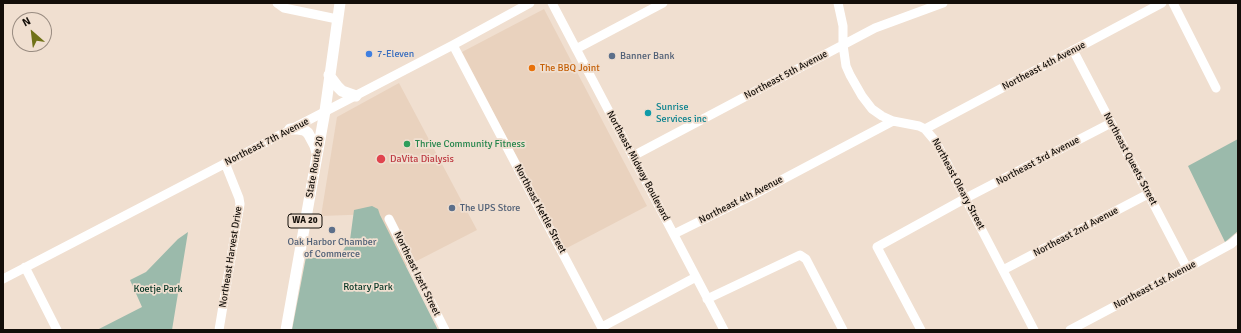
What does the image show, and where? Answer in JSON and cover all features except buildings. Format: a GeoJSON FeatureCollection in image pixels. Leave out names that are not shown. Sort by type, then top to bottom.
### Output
{"type":"FeatureCollection","features":[{"type":"Feature","properties":{"kind":"main road","name":"State Route 20"},"geometry":{"type":"LineString","coordinates":[[286,330],[325,111],[340,3]]}},
{"type":"Feature","properties":{"kind":"main road"},"geometry":{"type":"LineString","coordinates":[[329,75],[342,91],[356,96]]}},
{"type":"Feature","properties":{"kind":"main road"},"geometry":{"type":"LineString","coordinates":[[290,129],[304,130],[308,133],[315,146],[317,155]]}},
{"type":"Feature","properties":{"kind":"street"},"geometry":{"type":"LineString","coordinates":[[277,3],[284,8],[337,19]]}},
{"type":"Feature","properties":{"kind":"street","name":"Northeast 7th Avenue"},"geometry":{"type":"LineString","coordinates":[[3,279],[356,96],[530,3]]}},
{"type":"Feature","properties":{"kind":"street","name":"Northeast Midway Boulevard"},"geometry":{"type":"LineString","coordinates":[[552,3],[724,330]]}},
{"type":"Feature","properties":{"kind":"street"},"geometry":{"type":"LineString","coordinates":[[576,49],[662,3]]}},
{"type":"Feature","properties":{"kind":"street","name":"Northeast Oleary Street"},"geometry":{"type":"LineString","coordinates":[[838,3],[843,26],[843,45],[846,66],[866,103],[882,116],[893,121],[919,126],[925,129],[936,142],[1034,330]]}},
{"type":"Feature","properties":{"kind":"street","name":"Northeast 5th Avenue"},"geometry":{"type":"LineString","coordinates":[[633,156],[875,28],[943,3]]}},
{"type":"Feature","properties":{"kind":"street","name":"Northeast 4th Avenue"},"geometry":{"type":"LineString","coordinates":[[925,129],[1162,3]]}},
{"type":"Feature","properties":{"kind":"street"},"geometry":{"type":"LineString","coordinates":[[1173,3],[1216,88]]}},
{"type":"Feature","properties":{"kind":"street","name":"Northeast Kettle Street"},"geometry":{"type":"LineString","coordinates":[[453,45],[602,328]]}},
{"type":"Feature","properties":{"kind":"street","name":"Northeast Queets Street"},"geometry":{"type":"LineString","coordinates":[[1073,50],[1187,268]]}},
{"type":"Feature","properties":{"kind":"street","name":"Northeast 4th Avenue"},"geometry":{"type":"LineString","coordinates":[[674,234],[893,121]]}},
{"type":"Feature","properties":{"kind":"street","name":"Northeast 3rd Avenue"},"geometry":{"type":"LineString","coordinates":[[921,330],[877,247],[966,198],[1111,123]]}},
{"type":"Feature","properties":{"kind":"street","name":"Northeast Harvest Drive"},"geometry":{"type":"LineString","coordinates":[[219,330],[240,204],[225,163]]}},
{"type":"Feature","properties":{"kind":"street","name":"Northeast 2nd Avenue"},"geometry":{"type":"LineString","coordinates":[[1003,270],[1148,194]]}},
{"type":"Feature","properties":{"kind":"street","name":"Northeast Izett Street"},"geometry":{"type":"LineString","coordinates":[[389,219],[445,330]]}},
{"type":"Feature","properties":{"kind":"street","name":"Northeast 1st Avenue"},"geometry":{"type":"LineString","coordinates":[[1070,330],[1231,244],[1238,238]]}},
{"type":"Feature","properties":{"kind":"street"},"geometry":{"type":"LineString","coordinates":[[707,299],[800,254],[806,259],[843,330]]}},
{"type":"Feature","properties":{"kind":"street"},"geometry":{"type":"LineString","coordinates":[[25,267],[57,330]]}},
{"type":"Feature","properties":{"kind":"street"},"geometry":{"type":"LineString","coordinates":[[602,328],[696,277]]}},
{"type":"Feature","properties":{"kind":"shaded area"},"geometry":{"type":"Polygon","coordinates":[[[544,9],[647,206],[565,249],[462,52],[544,9]]]}},
{"type":"Feature","properties":{"kind":"shaded area"},"geometry":{"type":"Polygon","coordinates":[[[399,83],[477,230],[403,268],[375,214],[321,216],[337,117],[399,83]]]}},
{"type":"Feature","properties":{"kind":"green space"},"geometry":{"type":"Polygon","coordinates":[[[1238,139],[1238,231],[1225,242],[1188,166],[1238,139]]]}},
{"type":"Feature","properties":{"kind":"green space","name":"Rotary Park"},"geometry":{"type":"Polygon","coordinates":[[[372,206],[378,209],[438,330],[292,330],[306,257],[325,259],[342,252],[350,240],[354,210],[372,206]]]}},
{"type":"Feature","properties":{"kind":"green space","name":"Koetje Park"},"geometry":{"type":"Polygon","coordinates":[[[188,232],[172,330],[97,330],[142,307],[130,280],[146,272],[178,239],[188,232]]]}},
{"type":"Feature","properties":{"kind":"place","name":"7-Eleven"},"geometry":{"type":"Point","coordinates":[369,54]}},
{"type":"Feature","properties":{"kind":"place","name":"Banner Bank"},"geometry":{"type":"Point","coordinates":[612,56]}},
{"type":"Feature","properties":{"kind":"place","name":"The BBQ Joint"},"geometry":{"type":"Point","coordinates":[532,68]}},
{"type":"Feature","properties":{"kind":"place","name":"Sunrise Services inc"},"geometry":{"type":"Point","coordinates":[648,113]}},
{"type":"Feature","properties":{"kind":"place","name":"Thrive Community Fitness"},"geometry":{"type":"Point","coordinates":[407,144]}},
{"type":"Feature","properties":{"kind":"place","name":"DaVita Dialysis"},"geometry":{"type":"Point","coordinates":[381,159]}},
{"type":"Feature","properties":{"kind":"place","name":"The UPS Store"},"geometry":{"type":"Point","coordinates":[452,208]}},
{"type":"Feature","properties":{"kind":"place","name":"Oak Harbor Chamber of Commerce"},"geometry":{"type":"Point","coordinates":[332,230]}}]}
